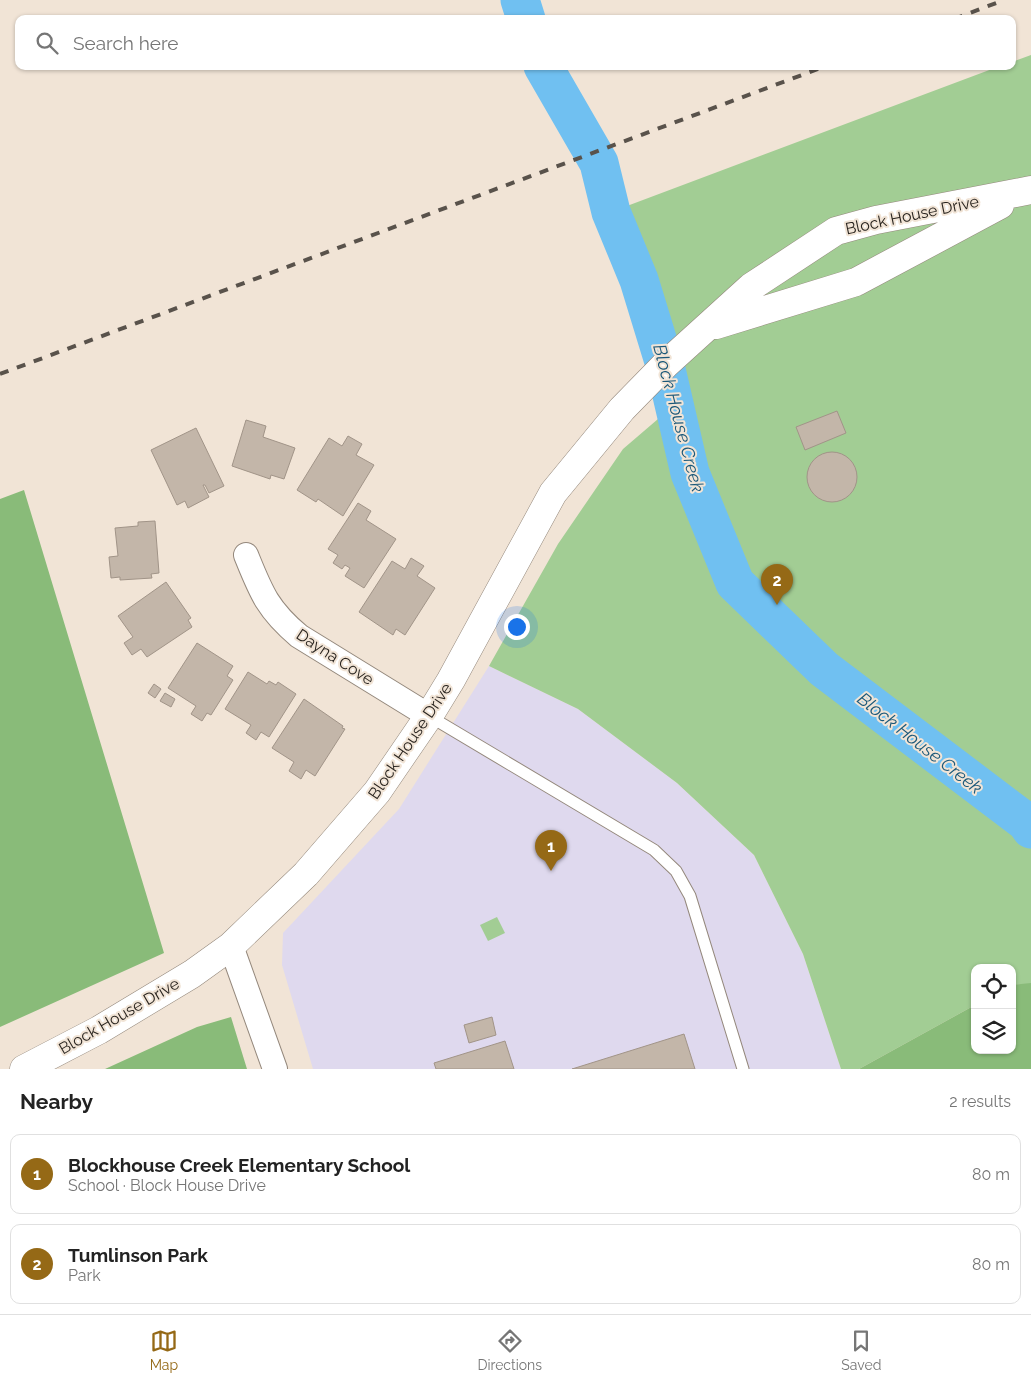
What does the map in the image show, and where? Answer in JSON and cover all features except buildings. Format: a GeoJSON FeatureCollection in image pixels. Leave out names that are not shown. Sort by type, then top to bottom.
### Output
{"type":"FeatureCollection","features":[{"type":"Feature","properties":{"kind":"street","name":"Block House Drive"},"geometry":{"type":"LineString","coordinates":[[708,327],[856,282],[1030,190]]}},
{"type":"Feature","properties":{"kind":"street","name":"Block House Drive"},"geometry":{"type":"LineString","coordinates":[[24,1069],[99,1030],[192,974],[231,946],[306,874],[376,792],[429,716],[452,680],[553,493],[622,409],[665,365],[751,287],[836,231],[876,220],[1030,190]]}},
{"type":"Feature","properties":{"kind":"street","name":"Dayna Cove"},"geometry":{"type":"LineString","coordinates":[[246,555],[265,601],[286,625],[299,636],[429,716]]}},
{"type":"Feature","properties":{"kind":"street"},"geometry":{"type":"LineString","coordinates":[[231,946],[276,1069]]}},
{"type":"Feature","properties":{"kind":"lane"},"geometry":{"type":"LineString","coordinates":[[429,716],[654,850],[676,871],[690,896],[743,1069]]}},
{"type":"Feature","properties":{"kind":"shaded area"},"geometry":{"type":"Polygon","coordinates":[[[489,666],[578,709],[677,783],[754,855],[803,954],[841,1069],[313,1069],[282,965],[283,933],[399,809],[489,666]]]}},
{"type":"Feature","properties":{"kind":"green space"},"geometry":{"type":"Polygon","coordinates":[[[1031,55],[1031,984],[1016,985],[1016,964],[971,964],[971,1007],[859,1069],[841,1069],[803,954],[754,855],[677,783],[578,709],[489,666],[558,544],[623,449],[679,401],[639,280],[611,212],[989,70],[1016,70],[1016,61],[1031,55]]]}},
{"type":"Feature","properties":{"kind":"green space"},"geometry":{"type":"Polygon","coordinates":[[[24,490],[164,953],[0,1027],[0,499],[24,490]]]}},
{"type":"Feature","properties":{"kind":"green space"},"geometry":{"type":"Polygon","coordinates":[[[497,917],[505,933],[488,941],[480,925],[497,917]]]}},
{"type":"Feature","properties":{"kind":"green space"},"geometry":{"type":"Polygon","coordinates":[[[1031,983],[1031,1069],[859,1069],[971,1007],[971,1054],[1016,1054],[1016,985],[1031,983]]]}},
{"type":"Feature","properties":{"kind":"green space"},"geometry":{"type":"Polygon","coordinates":[[[231,1017],[247,1069],[105,1069],[197,1027],[231,1017]]]}},
{"type":"Feature","properties":{"kind":"waterway","name":"Block House Creek"},"geometry":{"type":"LineString","coordinates":[[520,0],[525,15]]}},
{"type":"Feature","properties":{"kind":"waterway","name":"Block House Creek"},"geometry":{"type":"LineString","coordinates":[[545,70],[599,163],[611,212],[639,280],[665,365],[690,473],[735,583],[824,669],[1026,822],[1031,829]]}},
{"type":"Feature","properties":{"kind":"railway"},"geometry":{"type":"LineString","coordinates":[[965,15],[1004,0]]}},
{"type":"Feature","properties":{"kind":"railway"},"geometry":{"type":"LineString","coordinates":[[0,374],[815,70]]}},
{"type":"Feature","properties":{"kind":"place","name":"Tumlinson Park"},"geometry":{"type":"Point","coordinates":[777,605]}},
{"type":"Feature","properties":{"kind":"place","name":"Blockhouse Creek Elementary School"},"geometry":{"type":"Point","coordinates":[551,871]}}]}
